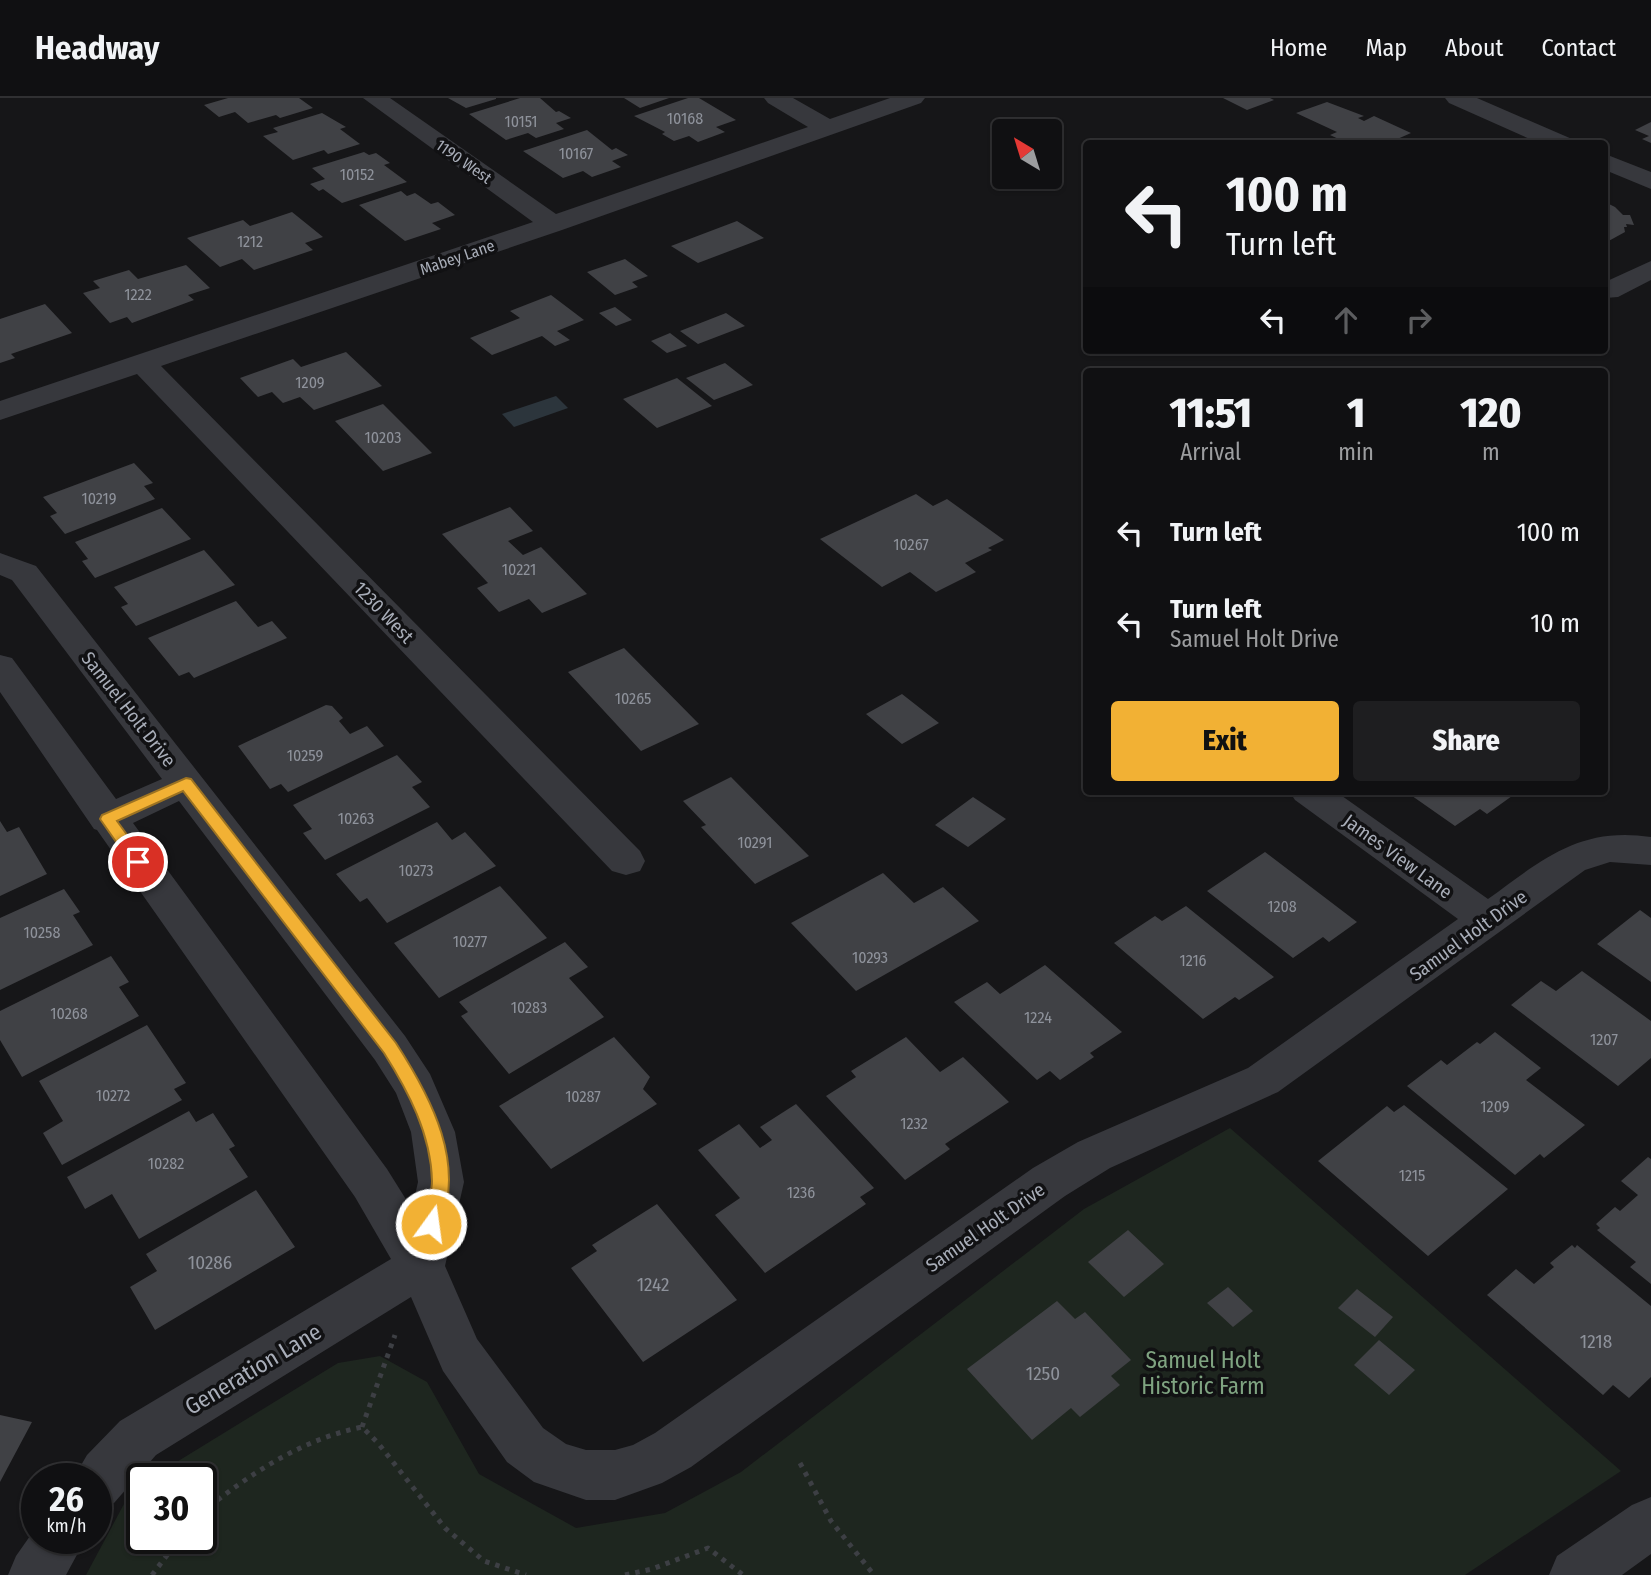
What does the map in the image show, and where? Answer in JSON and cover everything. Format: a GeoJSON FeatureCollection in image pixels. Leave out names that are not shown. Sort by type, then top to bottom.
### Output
{"type":"FeatureCollection","features":[{"type":"Feature","properties":{"kind":"street","name":"1190 West"},"geometry":{"type":"LineString","coordinates":[[375,98],[553,224]]}},
{"type":"Feature","properties":{"kind":"street"},"geometry":{"type":"LineString","coordinates":[[776,98],[828,128]]}},
{"type":"Feature","properties":{"kind":"street","name":"Mabey Lane"},"geometry":{"type":"LineString","coordinates":[[0,411],[553,224],[913,98]]}},
{"type":"Feature","properties":{"kind":"street"},"geometry":{"type":"LineString","coordinates":[[1457,98],[1554,140]]}},
{"type":"Feature","properties":{"kind":"street"},"geometry":{"type":"LineString","coordinates":[[1608,162],[1651,181]]}},
{"type":"Feature","properties":{"kind":"street"},"geometry":{"type":"LineString","coordinates":[[1608,291],[1651,269]]}},
{"type":"Feature","properties":{"kind":"street","name":"1230 West"},"geometry":{"type":"LineString","coordinates":[[142,363],[626,861]]}},
{"type":"Feature","properties":{"kind":"street","name":"Samuel Holt Drive"},"geometry":{"type":"LineString","coordinates":[[0,563],[24,573],[390,1048],[415,1087],[433,1132],[441,1182],[421,1266]]}},
{"type":"Feature","properties":{"kind":"street","name":"Samuel Holt Drive"},"geometry":{"type":"LineString","coordinates":[[0,666],[107,819],[371,1183],[421,1266],[460,1355],[524,1445],[552,1465],[586,1475],[615,1475],[644,1466],[673,1450],[1049,1182],[1094,1155],[1263,1080],[1571,860],[1597,849],[1640,849]]}},
{"type":"Feature","properties":{"kind":"street"},"geometry":{"type":"LineString","coordinates":[[107,819],[186,783]]}},
{"type":"Feature","properties":{"kind":"street","name":"James View Lane"},"geometry":{"type":"LineString","coordinates":[[1314,795],[1488,920]]}},
{"type":"Feature","properties":{"kind":"street","name":"Generation Lane"},"geometry":{"type":"LineString","coordinates":[[112,1465],[138,1438],[421,1266]]}},
{"type":"Feature","properties":{"kind":"street"},"geometry":{"type":"LineString","coordinates":[[1576,1575],[1651,1523]]}},
{"type":"Feature","properties":{"kind":"street"},"geometry":{"type":"LineString","coordinates":[[35,1575],[49,1554]]}},
{"type":"Feature","properties":{"kind":"path"},"geometry":{"type":"LineString","coordinates":[[362,1426],[421,1266]]}},
{"type":"Feature","properties":{"kind":"path"},"geometry":{"type":"LineString","coordinates":[[217,1500],[298,1448],[341,1430],[362,1426]]}},
{"type":"Feature","properties":{"kind":"path"},"geometry":{"type":"LineString","coordinates":[[362,1426],[445,1528],[484,1561],[526,1575]]}},
{"type":"Feature","properties":{"kind":"path"},"geometry":{"type":"LineString","coordinates":[[800,1463],[831,1521],[874,1575]]}},
{"type":"Feature","properties":{"kind":"path"},"geometry":{"type":"LineString","coordinates":[[625,1575],[652,1569],[708,1548],[743,1575]]}},
{"type":"Feature","properties":{"kind":"path"},"geometry":{"type":"LineString","coordinates":[[152,1575],[168,1554]]}},
{"type":"Feature","properties":{"kind":"green space","name":"Samuel Holt Historic Farm"},"geometry":{"type":"Polygon","coordinates":[[[1230,1128],[1621,1471],[1465,1575],[86,1575],[97,1554],[112,1554],[112,1526],[126,1500],[126,1554],[217,1554],[217,1463],[175,1463],[338,1363],[380,1356],[427,1382],[479,1474],[576,1528],[665,1513],[741,1472],[1084,1209],[1230,1128]]]}},
{"type":"Feature","properties":{"kind":"shaded area"},"geometry":{"type":"Polygon","coordinates":[[[556,396],[568,408],[514,427],[502,414],[556,396]]]}},
{"type":"Feature","properties":{"kind":"building"},"geometry":{"type":"Polygon","coordinates":[[[228,98],[299,98],[313,108],[280,118],[276,115],[248,123],[235,112],[219,117],[204,105],[228,98]]]}},
{"type":"Feature","properties":{"kind":"building"},"geometry":{"type":"Polygon","coordinates":[[[448,98],[496,98],[496,99],[466,108],[448,98]]]}},
{"type":"Feature","properties":{"kind":"building"},"geometry":{"type":"Polygon","coordinates":[[[520,98],[540,98],[556,112],[571,118],[556,123],[564,129],[536,138],[528,133],[506,140],[469,114],[520,98]]]}},
{"type":"Feature","properties":{"kind":"building"},"geometry":{"type":"Polygon","coordinates":[[[624,98],[669,98],[640,108],[624,98]]]}},
{"type":"Feature","properties":{"kind":"building"},"geometry":{"type":"Polygon","coordinates":[[[688,98],[699,98],[736,120],[716,127],[725,132],[698,142],[689,136],[674,141],[662,134],[665,132],[634,116],[688,98]]]}},
{"type":"Feature","properties":{"kind":"building"},"geometry":{"type":"Polygon","coordinates":[[[1223,98],[1270,98],[1274,100],[1247,110],[1223,98]]]}},
{"type":"Feature","properties":{"kind":"building"},"geometry":{"type":"Polygon","coordinates":[[[1327,102],[1364,116],[1358,118],[1364,121],[1374,116],[1411,133],[1395,140],[1341,140],[1330,135],[1337,132],[1296,113],[1327,102]]]}},
{"type":"Feature","properties":{"kind":"building"},"geometry":{"type":"Polygon","coordinates":[[[322,113],[346,127],[340,129],[360,144],[328,154],[324,150],[293,160],[263,136],[278,132],[273,128],[322,113]]]}},
{"type":"Feature","properties":{"kind":"building"},"geometry":{"type":"Polygon","coordinates":[[[1651,122],[1651,143],[1642,139],[1649,136],[1635,130],[1651,122]]]}},
{"type":"Feature","properties":{"kind":"building"},"geometry":{"type":"Polygon","coordinates":[[[587,130],[612,150],[616,148],[628,155],[612,161],[621,167],[592,177],[583,171],[563,178],[523,151],[587,130]]]}},
{"type":"Feature","properties":{"kind":"building"},"geometry":{"type":"Polygon","coordinates":[[[364,152],[369,155],[376,153],[390,163],[384,165],[407,182],[342,203],[323,189],[319,191],[310,184],[325,179],[312,168],[364,152]]]}},
{"type":"Feature","properties":{"kind":"building"},"geometry":{"type":"Polygon","coordinates":[[[401,191],[407,196],[415,193],[431,204],[438,202],[455,215],[432,223],[441,229],[405,241],[359,205],[401,191]]]}},
{"type":"Feature","properties":{"kind":"building"},"geometry":{"type":"Polygon","coordinates":[[[1608,204],[1623,215],[1630,215],[1634,225],[1626,224],[1625,232],[1608,241],[1608,204]]]}},
{"type":"Feature","properties":{"kind":"building"},"geometry":{"type":"Polygon","coordinates":[[[292,212],[323,237],[305,243],[313,250],[254,270],[242,259],[220,267],[187,238],[243,220],[250,226],[292,212]]]}},
{"type":"Feature","properties":{"kind":"building"},"geometry":{"type":"Polygon","coordinates":[[[737,221],[764,238],[698,263],[671,246],[737,221]]]}},
{"type":"Feature","properties":{"kind":"building"},"geometry":{"type":"Polygon","coordinates":[[[625,259],[648,276],[632,282],[638,287],[615,295],[587,272],[625,259]]]}},
{"type":"Feature","properties":{"kind":"building"},"geometry":{"type":"Polygon","coordinates":[[[186,265],[210,288],[188,295],[194,300],[132,323],[127,317],[110,323],[83,293],[100,288],[93,281],[129,270],[138,279],[186,265]]]}},
{"type":"Feature","properties":{"kind":"building"},"geometry":{"type":"Polygon","coordinates":[[[551,295],[584,320],[557,331],[570,340],[555,346],[542,336],[492,355],[470,338],[520,318],[510,311],[551,295]]]}},
{"type":"Feature","properties":{"kind":"building"},"geometry":{"type":"Polygon","coordinates":[[[45,304],[72,333],[11,354],[15,358],[0,363],[0,319],[45,304]]]}},
{"type":"Feature","properties":{"kind":"building"},"geometry":{"type":"Polygon","coordinates":[[[615,307],[632,320],[616,326],[599,313],[615,307]]]}},
{"type":"Feature","properties":{"kind":"building"},"geometry":{"type":"Polygon","coordinates":[[[726,313],[745,326],[698,344],[680,331],[726,313]]]}},
{"type":"Feature","properties":{"kind":"building"},"geometry":{"type":"Polygon","coordinates":[[[670,333],[687,346],[667,353],[651,341],[670,333]]]}},
{"type":"Feature","properties":{"kind":"building"},"geometry":{"type":"Polygon","coordinates":[[[346,352],[382,386],[314,410],[300,397],[283,403],[272,392],[258,397],[240,378],[293,359],[301,367],[346,352]]]}},
{"type":"Feature","properties":{"kind":"building"},"geometry":{"type":"Polygon","coordinates":[[[725,363],[753,385],[714,400],[686,378],[725,363]]]}},
{"type":"Feature","properties":{"kind":"building"},"geometry":{"type":"Polygon","coordinates":[[[677,378],[712,406],[657,428],[623,399],[677,378]]]}},
{"type":"Feature","properties":{"kind":"building"},"geometry":{"type":"Polygon","coordinates":[[[383,404],[432,453],[383,471],[335,421],[383,404]]]}},
{"type":"Feature","properties":{"kind":"building"},"geometry":{"type":"Polygon","coordinates":[[[134,463],[153,483],[144,486],[155,499],[65,534],[50,516],[57,513],[43,497],[134,463]]]}},
{"type":"Feature","properties":{"kind":"building"},"geometry":{"type":"Polygon","coordinates":[[[916,494],[933,506],[947,499],[1004,540],[988,548],[992,550],[965,563],[976,572],[936,592],[910,572],[882,587],[820,539],[916,494]]]}},
{"type":"Feature","properties":{"kind":"building"},"geometry":{"type":"Polygon","coordinates":[[[510,507],[533,531],[508,541],[523,555],[541,547],[587,594],[542,613],[529,599],[499,612],[477,588],[488,583],[442,534],[510,507]]]}},
{"type":"Feature","properties":{"kind":"building"},"geometry":{"type":"Polygon","coordinates":[[[162,508],[191,539],[95,578],[82,561],[88,559],[75,542],[162,508]]]}},
{"type":"Feature","properties":{"kind":"building"},"geometry":{"type":"Polygon","coordinates":[[[204,550],[235,585],[136,626],[121,607],[128,604],[114,587],[204,550]]]}},
{"type":"Feature","properties":{"kind":"building"},"geometry":{"type":"Polygon","coordinates":[[[236,601],[258,627],[272,621],[287,638],[194,678],[189,672],[179,676],[148,638],[236,601]]]}},
{"type":"Feature","properties":{"kind":"building"},"geometry":{"type":"Polygon","coordinates":[[[624,648],[699,724],[641,751],[568,672],[624,648]]]}},
{"type":"Feature","properties":{"kind":"building"},"geometry":{"type":"Polygon","coordinates":[[[902,694],[939,723],[902,744],[866,714],[902,694]]]}},
{"type":"Feature","properties":{"kind":"building"},"geometry":{"type":"Polygon","coordinates":[[[326,705],[332,706],[343,718],[339,721],[350,734],[367,726],[384,746],[288,792],[281,784],[270,789],[238,746],[326,705]]]}},
{"type":"Feature","properties":{"kind":"building"},"geometry":{"type":"Polygon","coordinates":[[[397,755],[422,782],[412,787],[430,807],[325,860],[303,833],[312,829],[293,805],[397,755]]]}},
{"type":"Feature","properties":{"kind":"building"},"geometry":{"type":"Polygon","coordinates":[[[731,777],[809,856],[755,884],[701,827],[706,825],[683,801],[731,777]]]}},
{"type":"Feature","properties":{"kind":"building"},"geometry":{"type":"Polygon","coordinates":[[[1411,795],[1512,796],[1487,814],[1480,809],[1455,826],[1411,795]]]}},
{"type":"Feature","properties":{"kind":"building"},"geometry":{"type":"Polygon","coordinates":[[[973,797],[1006,819],[968,847],[935,825],[973,797]]]}},
{"type":"Feature","properties":{"kind":"building"},"geometry":{"type":"Polygon","coordinates":[[[0,821],[7,832],[19,827],[47,874],[0,896],[0,821]]]}},
{"type":"Feature","properties":{"kind":"building"},"geometry":{"type":"Polygon","coordinates":[[[437,822],[452,840],[465,832],[496,866],[387,923],[367,898],[360,902],[336,874],[437,822]]]}},
{"type":"Feature","properties":{"kind":"building"},"geometry":{"type":"Polygon","coordinates":[[[1265,852],[1357,922],[1329,942],[1323,937],[1293,958],[1207,891],[1265,852]]]}},
{"type":"Feature","properties":{"kind":"building"},"geometry":{"type":"Polygon","coordinates":[[[883,873],[914,903],[943,887],[979,921],[856,991],[791,923],[883,873]]]}},
{"type":"Feature","properties":{"kind":"building"},"geometry":{"type":"Polygon","coordinates":[[[500,886],[547,938],[439,998],[394,943],[500,886]]]}},
{"type":"Feature","properties":{"kind":"building"},"geometry":{"type":"Polygon","coordinates":[[[64,889],[80,912],[73,915],[93,945],[0,990],[0,918],[64,889]]]}},
{"type":"Feature","properties":{"kind":"building"},"geometry":{"type":"Polygon","coordinates":[[[1186,906],[1274,977],[1239,1000],[1235,997],[1203,1019],[1114,943],[1155,916],[1162,921],[1186,906]]]}},
{"type":"Feature","properties":{"kind":"building"},"geometry":{"type":"Polygon","coordinates":[[[1640,910],[1651,918],[1651,982],[1597,944],[1640,910]]]}},
{"type":"Feature","properties":{"kind":"building"},"geometry":{"type":"Polygon","coordinates":[[[565,942],[588,967],[569,978],[604,1017],[509,1074],[461,1016],[468,1012],[459,1002],[565,942]]]}},
{"type":"Feature","properties":{"kind":"building"},"geometry":{"type":"Polygon","coordinates":[[[111,956],[129,982],[119,987],[139,1016],[22,1077],[0,1040],[0,1011],[111,956]]]}},
{"type":"Feature","properties":{"kind":"building"},"geometry":{"type":"Polygon","coordinates":[[[1045,965],[1122,1032],[1090,1053],[1094,1057],[1060,1080],[1050,1071],[1037,1080],[954,1002],[987,982],[1000,994],[1045,965]]]}},
{"type":"Feature","properties":{"kind":"building"},"geometry":{"type":"Polygon","coordinates":[[[1582,971],[1651,1021],[1651,1058],[1618,1086],[1511,1005],[1541,981],[1556,991],[1582,971]]]}},
{"type":"Feature","properties":{"kind":"building"},"geometry":{"type":"Polygon","coordinates":[[[147,1025],[186,1083],[174,1089],[182,1100],[62,1165],[43,1133],[63,1121],[39,1081],[147,1025]]]}},
{"type":"Feature","properties":{"kind":"building"},"geometry":{"type":"Polygon","coordinates":[[[1495,1032],[1541,1068],[1526,1080],[1585,1125],[1544,1158],[1540,1154],[1515,1175],[1407,1086],[1441,1060],[1447,1065],[1495,1032]]]}},
{"type":"Feature","properties":{"kind":"building"},"geometry":{"type":"Polygon","coordinates":[[[614,1037],[650,1077],[643,1089],[657,1104],[551,1169],[499,1106],[614,1037]]]}},
{"type":"Feature","properties":{"kind":"building"},"geometry":{"type":"Polygon","coordinates":[[[906,1037],[940,1072],[963,1057],[1009,1102],[945,1144],[950,1149],[905,1180],[826,1096],[856,1077],[851,1071],[906,1037]]]}},
{"type":"Feature","properties":{"kind":"building"},"geometry":{"type":"Polygon","coordinates":[[[796,1104],[874,1188],[860,1197],[866,1204],[765,1273],[715,1215],[740,1198],[698,1150],[739,1124],[760,1148],[772,1140],[760,1127],[796,1104]]]}},
{"type":"Feature","properties":{"kind":"building"},"geometry":{"type":"Polygon","coordinates":[[[1404,1105],[1508,1189],[1428,1256],[1318,1161],[1387,1106],[1394,1112],[1404,1105]]]}},
{"type":"Feature","properties":{"kind":"building"},"geometry":{"type":"Polygon","coordinates":[[[189,1111],[196,1122],[213,1113],[235,1146],[229,1149],[248,1177],[139,1239],[112,1194],[85,1209],[67,1177],[189,1111]]]}},
{"type":"Feature","properties":{"kind":"building"},"geometry":{"type":"Polygon","coordinates":[[[1648,1157],[1651,1159],[1651,1284],[1630,1267],[1636,1262],[1597,1230],[1600,1228],[1596,1224],[1615,1207],[1620,1211],[1638,1195],[1621,1181],[1648,1157]]]}},
{"type":"Feature","properties":{"kind":"building"},"geometry":{"type":"Polygon","coordinates":[[[256,1190],[295,1247],[155,1330],[130,1287],[157,1271],[146,1254],[256,1190]]]}},
{"type":"Feature","properties":{"kind":"building"},"geometry":{"type":"Polygon","coordinates":[[[657,1204],[737,1300],[643,1362],[571,1268],[597,1251],[592,1245],[657,1204]]]}},
{"type":"Feature","properties":{"kind":"building"},"geometry":{"type":"Polygon","coordinates":[[[1128,1230],[1164,1264],[1124,1297],[1088,1262],[1128,1230]]]}},
{"type":"Feature","properties":{"kind":"building"},"geometry":{"type":"Polygon","coordinates":[[[1572,1245],[1575,1248],[1577,1245],[1651,1306],[1651,1377],[1629,1398],[1613,1385],[1603,1395],[1487,1295],[1516,1269],[1534,1284],[1554,1267],[1550,1263],[1572,1245]]]}},
{"type":"Feature","properties":{"kind":"building"},"geometry":{"type":"Polygon","coordinates":[[[1228,1287],[1253,1311],[1233,1327],[1207,1303],[1228,1287]]]}},
{"type":"Feature","properties":{"kind":"building"},"geometry":{"type":"Polygon","coordinates":[[[1357,1289],[1393,1317],[1375,1337],[1338,1308],[1357,1289]]]}},
{"type":"Feature","properties":{"kind":"building"},"geometry":{"type":"Polygon","coordinates":[[[1057,1301],[1075,1319],[1085,1312],[1131,1360],[1111,1376],[1120,1385],[1080,1417],[1071,1408],[1032,1440],[967,1369],[1057,1301]]]}},
{"type":"Feature","properties":{"kind":"building"},"geometry":{"type":"Polygon","coordinates":[[[1379,1340],[1415,1370],[1389,1395],[1354,1365],[1379,1340]]]}},
{"type":"Feature","properties":{"kind":"building"},"geometry":{"type":"Polygon","coordinates":[[[0,1415],[32,1422],[0,1482],[0,1415]]]}},
{"type":"Feature","properties":{"kind":"route"},"geometry":{"type":"LineString","coordinates":[[138,862],[107,819],[186,783],[390,1048],[415,1087],[433,1132],[441,1182],[431,1224]]}}]}
